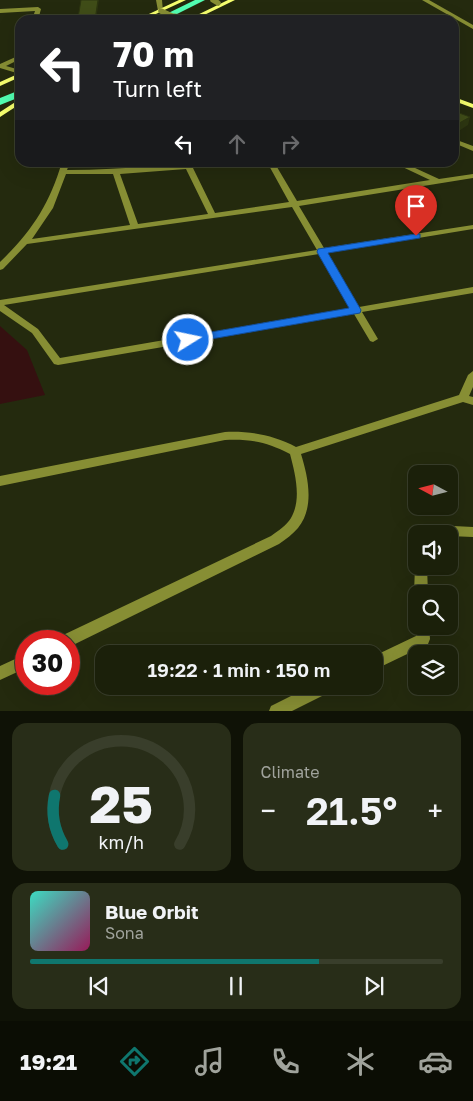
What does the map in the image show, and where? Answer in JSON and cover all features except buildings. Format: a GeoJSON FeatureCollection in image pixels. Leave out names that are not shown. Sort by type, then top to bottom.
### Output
{"type":"FeatureCollection","features":[{"type":"Feature","properties":{"kind":"highway"},"geometry":{"type":"LineString","coordinates":[[169,15],[201,0]]}},
{"type":"Feature","properties":{"kind":"highway"},"geometry":{"type":"LineString","coordinates":[[187,15],[217,2]]}},
{"type":"Feature","properties":{"kind":"highway"},"geometry":{"type":"LineString","coordinates":[[0,92],[15,85]]}},
{"type":"Feature","properties":{"kind":"highway"},"geometry":{"type":"LineString","coordinates":[[0,102],[15,95]]}},
{"type":"Feature","properties":{"kind":"highway"},"geometry":{"type":"LineString","coordinates":[[0,110],[15,103]]}},
{"type":"Feature","properties":{"kind":"main road"},"geometry":{"type":"LineString","coordinates":[[151,15],[183,0]]}},
{"type":"Feature","properties":{"kind":"main road"},"geometry":{"type":"LineString","coordinates":[[197,15],[217,2],[232,0]]}},
{"type":"Feature","properties":{"kind":"main road"},"geometry":{"type":"LineString","coordinates":[[1,83],[15,76]]}},
{"type":"Feature","properties":{"kind":"main road"},"geometry":{"type":"LineString","coordinates":[[459,101],[473,106]]}},
{"type":"Feature","properties":{"kind":"main road"},"geometry":{"type":"LineString","coordinates":[[0,115],[15,104]]}},
{"type":"Feature","properties":{"kind":"street"},"geometry":{"type":"LineString","coordinates":[[159,0],[162,6],[160,11],[170,15]]}},
{"type":"Feature","properties":{"kind":"street"},"geometry":{"type":"LineString","coordinates":[[424,0],[451,15]]}},
{"type":"Feature","properties":{"kind":"street"},"geometry":{"type":"LineString","coordinates":[[217,2],[218,11],[222,15]]}},
{"type":"Feature","properties":{"kind":"street"},"geometry":{"type":"LineString","coordinates":[[0,11],[38,9],[36,15]]}},
{"type":"Feature","properties":{"kind":"street"},"geometry":{"type":"LineString","coordinates":[[459,19],[473,27]]}},
{"type":"Feature","properties":{"kind":"street"},"geometry":{"type":"LineString","coordinates":[[1,66],[15,59]]}},
{"type":"Feature","properties":{"kind":"street"},"geometry":{"type":"LineString","coordinates":[[1,66],[15,72]]}},
{"type":"Feature","properties":{"kind":"street"},"geometry":{"type":"LineString","coordinates":[[459,143],[473,149]]}},
{"type":"Feature","properties":{"kind":"street"},"geometry":{"type":"LineString","coordinates":[[0,267],[26,242],[58,192],[65,167]]}},
{"type":"Feature","properties":{"kind":"street"},"geometry":{"type":"LineString","coordinates":[[64,172],[116,172],[190,167],[213,216]]}},
{"type":"Feature","properties":{"kind":"street"},"geometry":{"type":"LineString","coordinates":[[273,167],[373,339]]}},
{"type":"Feature","properties":{"kind":"street"},"geometry":{"type":"LineString","coordinates":[[406,167],[438,181]]}},
{"type":"Feature","properties":{"kind":"street"},"geometry":{"type":"LineString","coordinates":[[116,172],[134,227]]}},
{"type":"Feature","properties":{"kind":"street"},"geometry":{"type":"LineString","coordinates":[[26,242],[213,216],[473,176]]}},
{"type":"Feature","properties":{"kind":"street"},"geometry":{"type":"LineString","coordinates":[[0,303],[473,227]]}},
{"type":"Feature","properties":{"kind":"street"},"geometry":{"type":"LineString","coordinates":[[0,306],[35,331],[58,362],[473,290]]}},
{"type":"Feature","properties":{"kind":"street"},"geometry":{"type":"LineString","coordinates":[[0,481],[224,436],[254,434],[277,442],[296,452],[468,400],[473,376]]}},
{"type":"Feature","properties":{"kind":"street"},"geometry":{"type":"LineString","coordinates":[[80,634],[276,540],[296,522],[302,499],[302,475],[296,452]]}},
{"type":"Feature","properties":{"kind":"street"},"geometry":{"type":"LineString","coordinates":[[458,531],[473,532]]}},
{"type":"Feature","properties":{"kind":"street"},"geometry":{"type":"LineString","coordinates":[[383,659],[423,639],[423,635]]}},
{"type":"Feature","properties":{"kind":"street"},"geometry":{"type":"LineString","coordinates":[[0,673],[15,666]]}},
{"type":"Feature","properties":{"kind":"street"},"geometry":{"type":"LineString","coordinates":[[276,711],[308,695]]}},
{"type":"Feature","properties":{"kind":"shaded area"},"geometry":{"type":"Polygon","coordinates":[[[0,326],[27,350],[45,395],[0,404],[0,326]]]}},
{"type":"Feature","properties":{"kind":"route"},"geometry":{"type":"LineString","coordinates":[[188,340],[356,310],[322,252],[416,236]]}}]}
